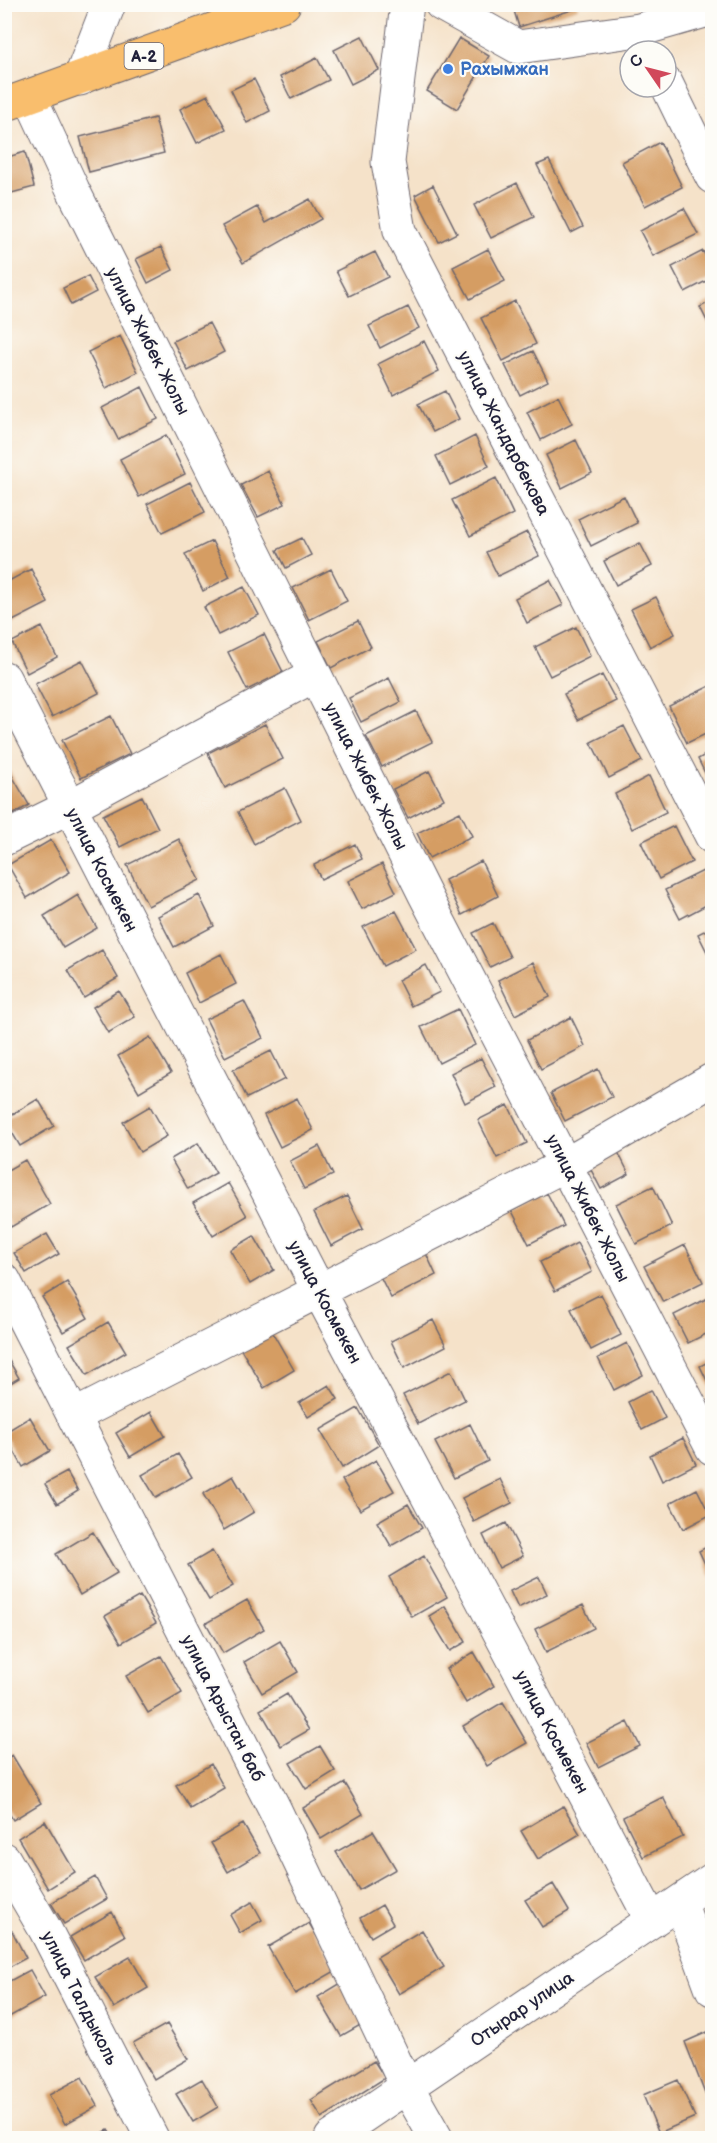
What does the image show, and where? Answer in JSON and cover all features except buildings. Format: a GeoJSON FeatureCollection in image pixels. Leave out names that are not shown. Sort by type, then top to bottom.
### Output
{"type":"FeatureCollection","features":[{"type":"Feature","properties":{"kind":"highway","name":"A-2"},"geometry":{"type":"LineString","coordinates":[[17,101],[284,4]]}},
{"type":"Feature","properties":{"kind":"street"},"geometry":{"type":"LineString","coordinates":[[80,79],[109,4]]}},
{"type":"Feature","properties":{"kind":"street","name":"улица Жандарбекова"},"geometry":{"type":"LineString","coordinates":[[407,4],[388,162],[400,231],[712,837]]}},
{"type":"Feature","properties":{"kind":"street"},"geometry":{"type":"LineString","coordinates":[[441,4],[518,47],[618,41]]}},
{"type":"Feature","properties":{"kind":"street"},"geometry":{"type":"LineString","coordinates":[[647,39],[712,9]]}},
{"type":"Feature","properties":{"kind":"street"},"geometry":{"type":"LineString","coordinates":[[674,99],[712,177]]}},
{"type":"Feature","properties":{"kind":"street","name":"улица Жибек Жолы"},"geometry":{"type":"LineString","coordinates":[[17,101],[73,190],[425,895],[712,1448]]}},
{"type":"Feature","properties":{"kind":"street"},"geometry":{"type":"LineString","coordinates":[[4,839],[69,807],[315,675]]}},
{"type":"Feature","properties":{"kind":"street","name":"улица Космекен"},"geometry":{"type":"LineString","coordinates":[[4,678],[319,1291],[652,1921]]}},
{"type":"Feature","properties":{"kind":"street"},"geometry":{"type":"LineString","coordinates":[[74,1416],[565,1165],[712,1080]]}},
{"type":"Feature","properties":{"kind":"street","name":"улица Арыстан баб"},"geometry":{"type":"LineString","coordinates":[[4,1280],[275,1810],[407,2087],[436,2139]]}},
{"type":"Feature","properties":{"kind":"street","name":"улица Талдыколь"},"geometry":{"type":"LineString","coordinates":[[4,1859],[46,1930],[152,2139]]}},
{"type":"Feature","properties":{"kind":"street","name":"Отырар улица"},"geometry":{"type":"LineString","coordinates":[[330,2139],[712,1880]]}},
{"type":"Feature","properties":{"kind":"street"},"geometry":{"type":"LineString","coordinates":[[680,1902],[712,1989]]}},
{"type":"Feature","properties":{"kind":"place","name":"Рахымжан"},"geometry":{"type":"Point","coordinates":[448,69]}}]}
